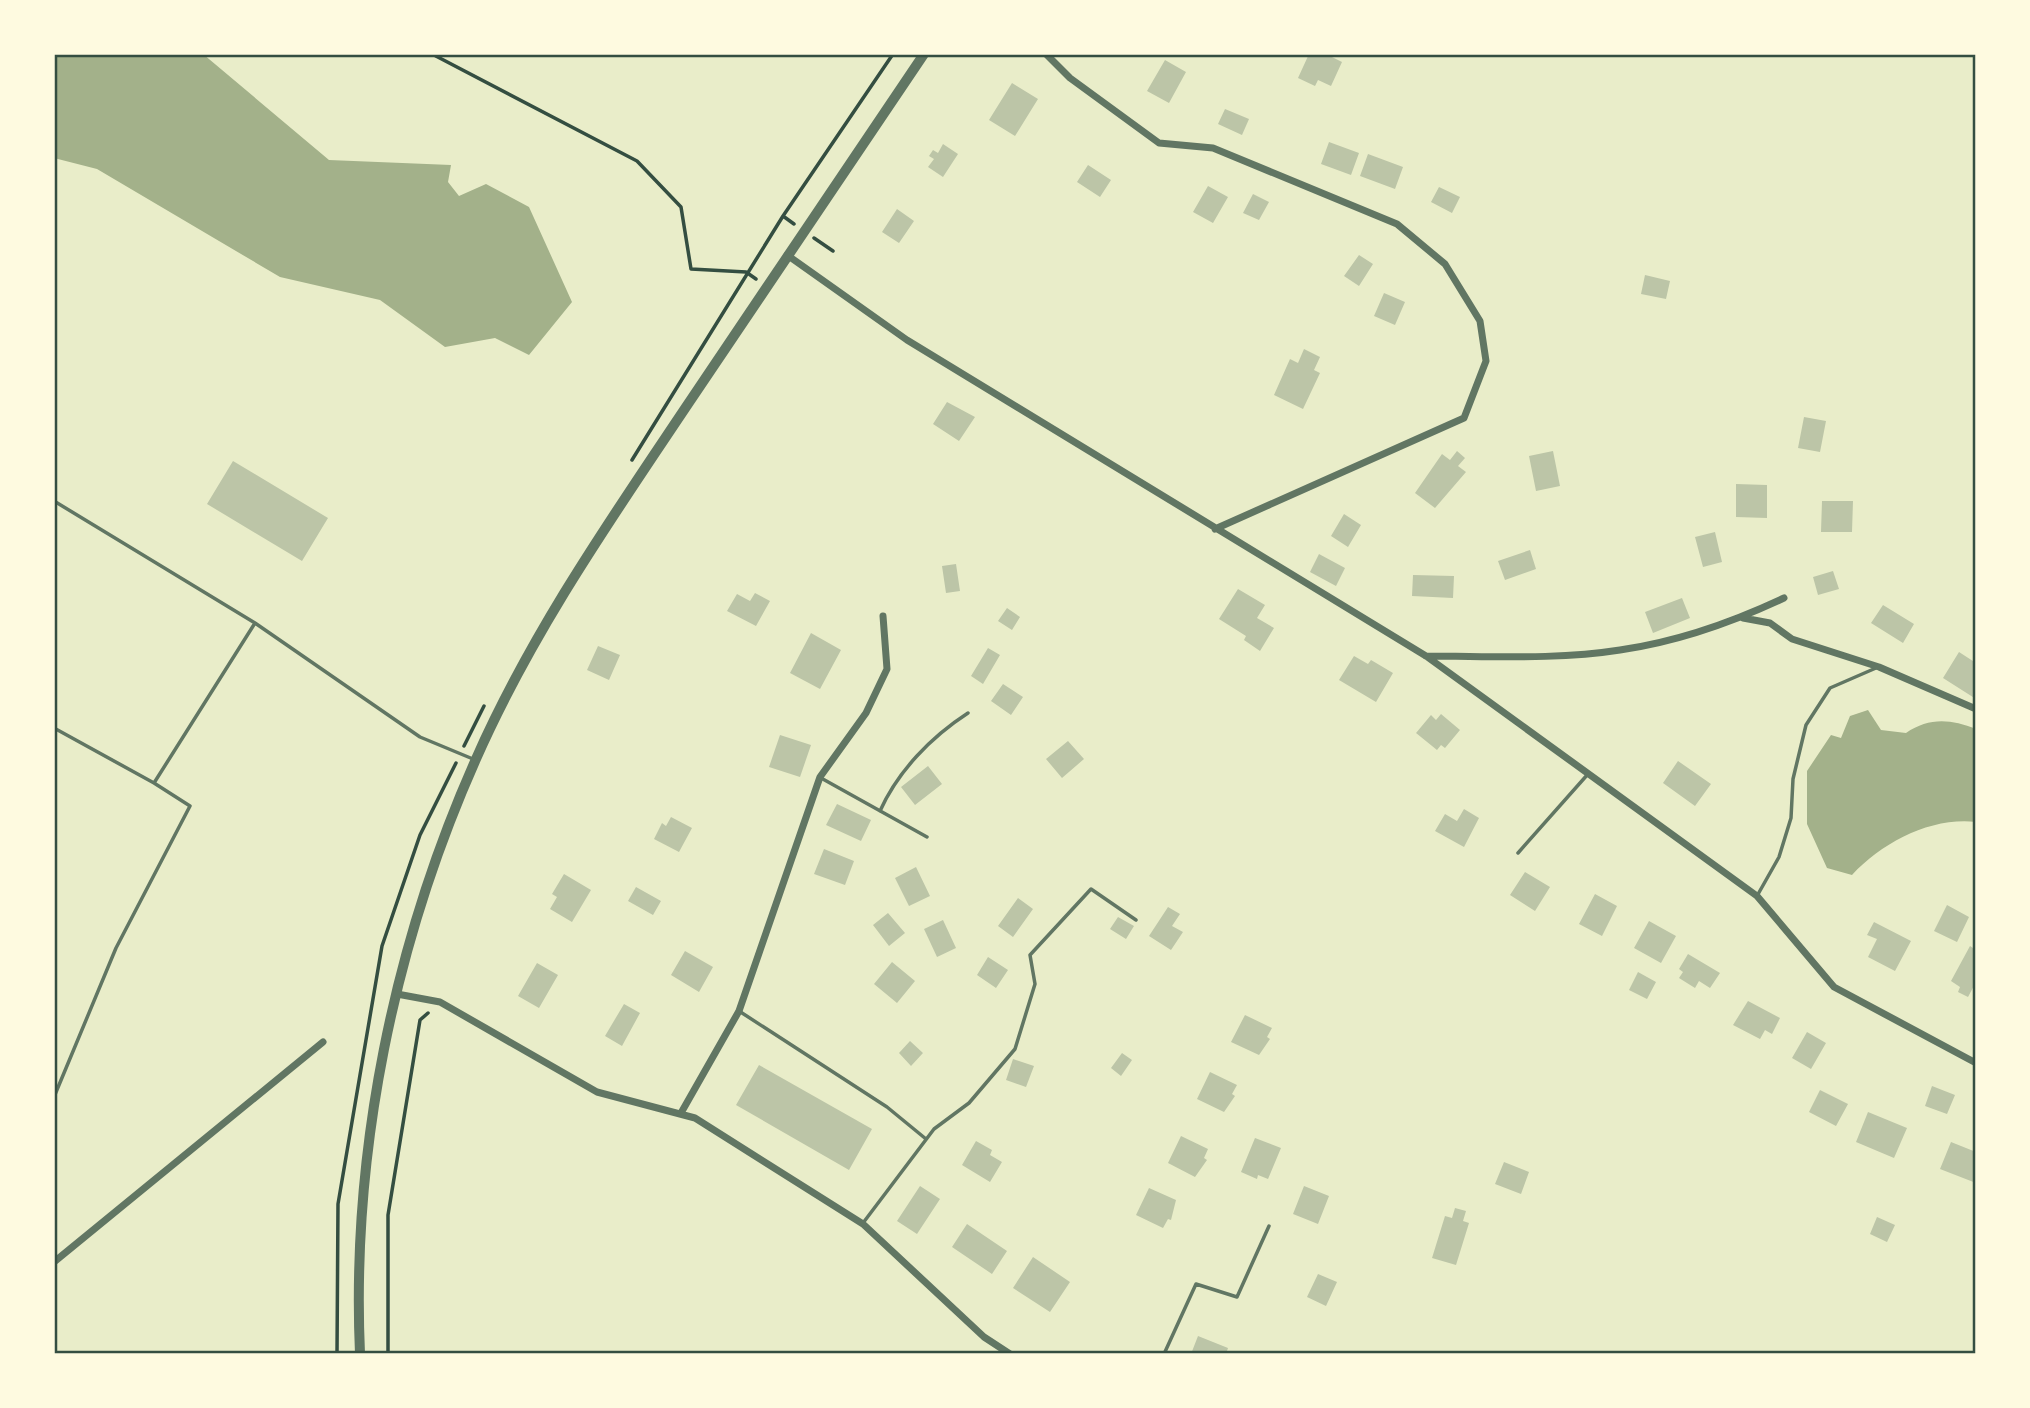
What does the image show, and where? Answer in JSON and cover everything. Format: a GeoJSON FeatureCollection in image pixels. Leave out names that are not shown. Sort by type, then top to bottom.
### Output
{"type":"FeatureCollection","features":[{"type":"Feature","properties":{"kind":"street"},"geometry":{"type":"LineString","coordinates":[[360,1354],[365,1199],[375,1094],[397,993],[434,867],[475,760],[568,582],[924,54]]}},
{"type":"Feature","properties":{"kind":"street"},"geometry":{"type":"LineString","coordinates":[[1046,54],[1070,78],[1159,143],[1213,148],[1397,224],[1445,264],[1480,321],[1486,361],[1464,418],[1215,529]]}},
{"type":"Feature","properties":{"kind":"street"},"geometry":{"type":"LineString","coordinates":[[787,255],[907,340],[1426,656],[1590,772],[1757,896],[1834,987],[1976,1063]]}},
{"type":"Feature","properties":{"kind":"street"},"geometry":{"type":"LineString","coordinates":[[1426,656],[1570,656],[1622,650],[1741,618],[1784,598]]}},
{"type":"Feature","properties":{"kind":"street"},"geometry":{"type":"LineString","coordinates":[[681,1113],[739,1010],[820,777],[866,713],[887,669],[883,616]]}},
{"type":"Feature","properties":{"kind":"street"},"geometry":{"type":"LineString","coordinates":[[1741,618],[1770,623],[1792,639],[1879,667],[1976,709]]}},
{"type":"Feature","properties":{"kind":"street"},"geometry":{"type":"LineString","coordinates":[[397,993],[440,1002],[597,1092],[695,1118],[863,1224],[984,1337],[1010,1354]]}},
{"type":"Feature","properties":{"kind":"street"},"geometry":{"type":"LineString","coordinates":[[54,1262],[323,1042]]}},
{"type":"Feature","properties":{"kind":"lane"},"geometry":{"type":"LineString","coordinates":[[54,501],[255,624],[420,737],[475,760]]}},
{"type":"Feature","properties":{"kind":"lane"},"geometry":{"type":"LineString","coordinates":[[153,783],[255,624]]}},
{"type":"Feature","properties":{"kind":"lane"},"geometry":{"type":"LineString","coordinates":[[1757,896],[1779,857],[1791,818],[1793,779],[1806,725],[1830,688],[1879,667]]}},
{"type":"Feature","properties":{"kind":"lane"},"geometry":{"type":"LineString","coordinates":[[880,811],[893,782],[949,726],[968,713]]}},
{"type":"Feature","properties":{"kind":"lane"},"geometry":{"type":"LineString","coordinates":[[54,728],[190,806],[116,948],[54,1097]]}},
{"type":"Feature","properties":{"kind":"lane"},"geometry":{"type":"LineString","coordinates":[[1518,853],[1590,772]]}},
{"type":"Feature","properties":{"kind":"lane"},"geometry":{"type":"LineString","coordinates":[[820,777],[927,837]]}},
{"type":"Feature","properties":{"kind":"lane"},"geometry":{"type":"LineString","coordinates":[[863,1224],[926,1139],[969,1103],[1015,1049],[1035,984],[1030,955],[1091,889],[1136,920]]}},
{"type":"Feature","properties":{"kind":"lane"},"geometry":{"type":"LineString","coordinates":[[739,1010],[887,1107],[926,1139]]}},
{"type":"Feature","properties":{"kind":"lane"},"geometry":{"type":"LineString","coordinates":[[1164,1354],[1196,1284],[1237,1297],[1269,1226]]}},
{"type":"Feature","properties":{"kind":"path"},"geometry":{"type":"LineString","coordinates":[[432,54],[637,161],[681,207],[691,269],[746,272],[767,286]]}},
{"type":"Feature","properties":{"kind":"path"},"geometry":{"type":"LineString","coordinates":[[631,462],[746,272],[893,54]]}},
{"type":"Feature","properties":{"kind":"path"},"geometry":{"type":"LineString","coordinates":[[783,216],[833,251]]}},
{"type":"Feature","properties":{"kind":"path"},"geometry":{"type":"LineString","coordinates":[[337,1354],[338,1204],[382,946],[420,835],[490,696]]}},
{"type":"Feature","properties":{"kind":"path"},"geometry":{"type":"LineString","coordinates":[[388,1354],[388,1215],[420,1020],[440,1002]]}},
{"type":"Feature","properties":{"kind":"shaded area"},"geometry":{"type":"Polygon","coordinates":[[[54,54],[203,54],[329,160],[451,165],[448,182],[459,196],[486,184],[529,207],[572,302],[529,355],[495,338],[445,347],[380,300],[280,277],[97,169],[54,158],[54,54]]]}},
{"type":"Feature","properties":{"kind":"shaded area"},"geometry":{"type":"Polygon","coordinates":[[[1868,710],[1881,730],[1906,733],[1923,724],[1940,721],[1976,729],[1976,822],[1942,824],[1909,834],[1878,852],[1852,875],[1827,868],[1807,824],[1807,771],[1831,735],[1841,738],[1850,716],[1868,710]]]}},
{"type":"Feature","properties":{"kind":"building"},"geometry":{"type":"Polygon","coordinates":[[[1309,54],[1326,54],[1342,62],[1331,86],[1318,80],[1315,86],[1298,78],[1309,54]]]}},
{"type":"Feature","properties":{"kind":"building"},"geometry":{"type":"Polygon","coordinates":[[[1165,60],[1186,72],[1169,103],[1147,91],[1165,60]]]}},
{"type":"Feature","properties":{"kind":"building"},"geometry":{"type":"Polygon","coordinates":[[[1012,83],[1038,99],[1015,136],[989,120],[1012,83]]]}},
{"type":"Feature","properties":{"kind":"building"},"geometry":{"type":"Polygon","coordinates":[[[1225,109],[1249,119],[1242,135],[1218,124],[1225,109]]]}},
{"type":"Feature","properties":{"kind":"building"},"geometry":{"type":"Polygon","coordinates":[[[1329,142],[1359,153],[1351,175],[1321,164],[1329,142]]]}},
{"type":"Feature","properties":{"kind":"building"},"geometry":{"type":"Polygon","coordinates":[[[943,144],[958,154],[943,177],[928,167],[934,159],[929,156],[933,150],[938,153],[943,144]]]}},
{"type":"Feature","properties":{"kind":"building"},"geometry":{"type":"Polygon","coordinates":[[[1368,154],[1403,167],[1395,189],[1360,176],[1368,154]]]}},
{"type":"Feature","properties":{"kind":"building"},"geometry":{"type":"Polygon","coordinates":[[[1088,165],[1111,180],[1100,197],[1077,182],[1088,165]]]}},
{"type":"Feature","properties":{"kind":"building"},"geometry":{"type":"Polygon","coordinates":[[[1208,186],[1228,197],[1213,223],[1193,212],[1208,186]]]}},
{"type":"Feature","properties":{"kind":"building"},"geometry":{"type":"Polygon","coordinates":[[[1439,187],[1460,197],[1452,213],[1431,202],[1439,187]]]}},
{"type":"Feature","properties":{"kind":"building"},"geometry":{"type":"Polygon","coordinates":[[[1253,194],[1269,202],[1259,220],[1243,213],[1253,194]]]}},
{"type":"Feature","properties":{"kind":"building"},"geometry":{"type":"Polygon","coordinates":[[[897,209],[914,221],[899,243],[882,232],[897,209]]]}},
{"type":"Feature","properties":{"kind":"building"},"geometry":{"type":"Polygon","coordinates":[[[1359,255],[1373,264],[1359,286],[1344,276],[1359,255]]]}},
{"type":"Feature","properties":{"kind":"building"},"geometry":{"type":"Polygon","coordinates":[[[1645,275],[1670,281],[1666,299],[1641,294],[1645,275]]]}},
{"type":"Feature","properties":{"kind":"building"},"geometry":{"type":"Polygon","coordinates":[[[1384,293],[1405,302],[1395,325],[1374,316],[1384,293]]]}},
{"type":"Feature","properties":{"kind":"building"},"geometry":{"type":"Polygon","coordinates":[[[1304,349],[1320,357],[1314,370],[1320,373],[1303,409],[1274,395],[1290,359],[1298,363],[1304,349]]]}},
{"type":"Feature","properties":{"kind":"building"},"geometry":{"type":"Polygon","coordinates":[[[947,402],[975,417],[959,441],[933,424],[947,402]]]}},
{"type":"Feature","properties":{"kind":"building"},"geometry":{"type":"Polygon","coordinates":[[[1804,417],[1826,421],[1820,452],[1798,448],[1804,417]]]}},
{"type":"Feature","properties":{"kind":"building"},"geometry":{"type":"Polygon","coordinates":[[[1457,451],[1465,458],[1458,466],[1466,472],[1435,508],[1415,493],[1442,454],[1450,460],[1457,451]]]}},
{"type":"Feature","properties":{"kind":"building"},"geometry":{"type":"Polygon","coordinates":[[[1553,451],[1560,486],[1536,491],[1529,456],[1553,451]]]}},
{"type":"Feature","properties":{"kind":"building"},"geometry":{"type":"Polygon","coordinates":[[[233,461],[328,518],[302,561],[207,504],[233,461]]]}},
{"type":"Feature","properties":{"kind":"building"},"geometry":{"type":"Polygon","coordinates":[[[1736,484],[1767,485],[1767,518],[1736,517],[1736,484]]]}},
{"type":"Feature","properties":{"kind":"building"},"geometry":{"type":"Polygon","coordinates":[[[1822,501],[1853,501],[1852,532],[1821,532],[1822,501]]]}},
{"type":"Feature","properties":{"kind":"building"},"geometry":{"type":"Polygon","coordinates":[[[1344,514],[1361,525],[1348,547],[1331,536],[1344,514]]]}},
{"type":"Feature","properties":{"kind":"building"},"geometry":{"type":"Polygon","coordinates":[[[1715,532],[1722,562],[1703,567],[1695,537],[1715,532]]]}},
{"type":"Feature","properties":{"kind":"building"},"geometry":{"type":"Polygon","coordinates":[[[1530,550],[1536,569],[1505,580],[1498,561],[1530,550]]]}},
{"type":"Feature","properties":{"kind":"building"},"geometry":{"type":"Polygon","coordinates":[[[1319,554],[1345,568],[1336,586],[1310,572],[1319,554]]]}},
{"type":"Feature","properties":{"kind":"building"},"geometry":{"type":"Polygon","coordinates":[[[956,564],[960,591],[946,593],[942,566],[956,564]]]}},
{"type":"Feature","properties":{"kind":"building"},"geometry":{"type":"Polygon","coordinates":[[[1833,571],[1839,589],[1818,595],[1813,577],[1833,571]]]}},
{"type":"Feature","properties":{"kind":"building"},"geometry":{"type":"Polygon","coordinates":[[[1413,575],[1454,576],[1453,598],[1412,596],[1413,575]]]}},
{"type":"Feature","properties":{"kind":"building"},"geometry":{"type":"Polygon","coordinates":[[[1238,589],[1265,605],[1257,618],[1274,628],[1260,651],[1244,640],[1246,636],[1219,619],[1238,589]]]}},
{"type":"Feature","properties":{"kind":"building"},"geometry":{"type":"Polygon","coordinates":[[[755,593],[770,601],[756,626],[727,611],[737,594],[750,601],[755,593]]]}},
{"type":"Feature","properties":{"kind":"building"},"geometry":{"type":"Polygon","coordinates":[[[1682,598],[1690,618],[1653,633],[1645,612],[1682,598]]]}},
{"type":"Feature","properties":{"kind":"building"},"geometry":{"type":"Polygon","coordinates":[[[1883,605],[1914,624],[1903,643],[1871,623],[1883,605]]]}},
{"type":"Feature","properties":{"kind":"building"},"geometry":{"type":"Polygon","coordinates":[[[1007,608],[1020,617],[1012,630],[998,621],[1007,608]]]}},
{"type":"Feature","properties":{"kind":"building"},"geometry":{"type":"Polygon","coordinates":[[[811,633],[841,650],[820,689],[790,673],[811,633]]]}},
{"type":"Feature","properties":{"kind":"building"},"geometry":{"type":"Polygon","coordinates":[[[598,646],[620,655],[609,680],[587,670],[598,646]]]}},
{"type":"Feature","properties":{"kind":"building"},"geometry":{"type":"Polygon","coordinates":[[[988,648],[1000,655],[983,684],[971,676],[988,648]]]}},
{"type":"Feature","properties":{"kind":"building"},"geometry":{"type":"Polygon","coordinates":[[[1959,652],[1976,663],[1976,699],[1943,678],[1959,652]]]}},
{"type":"Feature","properties":{"kind":"building"},"geometry":{"type":"Polygon","coordinates":[[[1354,656],[1368,664],[1371,660],[1393,673],[1376,702],[1339,680],[1354,656]]]}},
{"type":"Feature","properties":{"kind":"building"},"geometry":{"type":"Polygon","coordinates":[[[1003,684],[1023,697],[1011,715],[991,701],[1003,684]]]}},
{"type":"Feature","properties":{"kind":"building"},"geometry":{"type":"Polygon","coordinates":[[[1441,714],[1460,730],[1445,748],[1441,745],[1437,750],[1416,733],[1431,715],[1436,720],[1441,714]]]}},
{"type":"Feature","properties":{"kind":"building"},"geometry":{"type":"Polygon","coordinates":[[[780,735],[811,745],[800,777],[769,767],[780,735]]]}},
{"type":"Feature","properties":{"kind":"building"},"geometry":{"type":"Polygon","coordinates":[[[1068,741],[1084,759],[1062,778],[1046,759],[1068,741]]]}},
{"type":"Feature","properties":{"kind":"building"},"geometry":{"type":"Polygon","coordinates":[[[1678,761],[1711,784],[1695,806],[1663,783],[1678,761]]]}},
{"type":"Feature","properties":{"kind":"building"},"geometry":{"type":"Polygon","coordinates":[[[928,766],[942,784],[915,805],[901,787],[928,766]]]}},
{"type":"Feature","properties":{"kind":"building"},"geometry":{"type":"Polygon","coordinates":[[[837,804],[871,820],[861,841],[826,825],[837,804]]]}},
{"type":"Feature","properties":{"kind":"building"},"geometry":{"type":"Polygon","coordinates":[[[1464,809],[1479,818],[1464,847],[1435,831],[1445,814],[1457,821],[1464,809]]]}},
{"type":"Feature","properties":{"kind":"building"},"geometry":{"type":"Polygon","coordinates":[[[671,817],[692,828],[679,852],[654,839],[662,823],[666,826],[671,817]]]}},
{"type":"Feature","properties":{"kind":"building"},"geometry":{"type":"Polygon","coordinates":[[[824,849],[854,861],[845,885],[814,874],[824,849]]]}},
{"type":"Feature","properties":{"kind":"building"},"geometry":{"type":"Polygon","coordinates":[[[916,867],[930,896],[909,906],[895,878],[916,867]]]}},
{"type":"Feature","properties":{"kind":"building"},"geometry":{"type":"Polygon","coordinates":[[[1525,872],[1550,887],[1535,911],[1510,895],[1525,872]]]}},
{"type":"Feature","properties":{"kind":"building"},"geometry":{"type":"Polygon","coordinates":[[[564,874],[591,890],[572,922],[550,909],[557,897],[552,894],[564,874]]]}},
{"type":"Feature","properties":{"kind":"building"},"geometry":{"type":"Polygon","coordinates":[[[636,887],[661,901],[653,915],[628,901],[636,887]]]}},
{"type":"Feature","properties":{"kind":"building"},"geometry":{"type":"Polygon","coordinates":[[[1595,894],[1617,906],[1602,936],[1579,924],[1595,894]]]}},
{"type":"Feature","properties":{"kind":"building"},"geometry":{"type":"Polygon","coordinates":[[[1018,898],[1033,909],[1013,937],[998,926],[1018,898]]]}},
{"type":"Feature","properties":{"kind":"building"},"geometry":{"type":"Polygon","coordinates":[[[1947,905],[1969,917],[1957,942],[1934,931],[1947,905]]]}},
{"type":"Feature","properties":{"kind":"building"},"geometry":{"type":"Polygon","coordinates":[[[1168,907],[1180,914],[1172,926],[1183,932],[1171,950],[1149,936],[1168,907]]]}},
{"type":"Feature","properties":{"kind":"building"},"geometry":{"type":"Polygon","coordinates":[[[888,913],[905,933],[889,946],[873,925],[888,913]]]}},
{"type":"Feature","properties":{"kind":"building"},"geometry":{"type":"Polygon","coordinates":[[[1118,917],[1134,926],[1126,939],[1110,929],[1118,917]]]}},
{"type":"Feature","properties":{"kind":"building"},"geometry":{"type":"Polygon","coordinates":[[[943,920],[956,948],[937,957],[924,929],[943,920]]]}},
{"type":"Feature","properties":{"kind":"building"},"geometry":{"type":"Polygon","coordinates":[[[1649,921],[1676,936],[1661,963],[1634,948],[1649,921]]]}},
{"type":"Feature","properties":{"kind":"building"},"geometry":{"type":"Polygon","coordinates":[[[1874,922],[1911,941],[1895,971],[1868,957],[1877,939],[1867,935],[1874,922]]]}},
{"type":"Feature","properties":{"kind":"building"},"geometry":{"type":"Polygon","coordinates":[[[1970,946],[1976,950],[1976,982],[1968,997],[1958,992],[1960,987],[1951,981],[1970,946]]]}},
{"type":"Feature","properties":{"kind":"building"},"geometry":{"type":"Polygon","coordinates":[[[685,951],[713,967],[699,992],[671,975],[685,951]]]}},
{"type":"Feature","properties":{"kind":"building"},"geometry":{"type":"Polygon","coordinates":[[[1688,954],[1720,973],[1710,988],[1699,981],[1695,988],[1679,978],[1683,972],[1679,969],[1688,954]]]}},
{"type":"Feature","properties":{"kind":"building"},"geometry":{"type":"Polygon","coordinates":[[[988,957],[1008,970],[996,988],[977,975],[988,957]]]}},
{"type":"Feature","properties":{"kind":"building"},"geometry":{"type":"Polygon","coordinates":[[[892,962],[915,981],[897,1003],[874,984],[892,962]]]}},
{"type":"Feature","properties":{"kind":"building"},"geometry":{"type":"Polygon","coordinates":[[[537,963],[558,975],[539,1008],[518,996],[537,963]]]}},
{"type":"Feature","properties":{"kind":"building"},"geometry":{"type":"Polygon","coordinates":[[[1638,972],[1656,982],[1647,999],[1629,990],[1638,972]]]}},
{"type":"Feature","properties":{"kind":"building"},"geometry":{"type":"Polygon","coordinates":[[[1748,1001],[1780,1018],[1772,1034],[1765,1030],[1760,1039],[1733,1025],[1748,1001]]]}},
{"type":"Feature","properties":{"kind":"building"},"geometry":{"type":"Polygon","coordinates":[[[624,1004],[640,1013],[622,1046],[605,1036],[624,1004]]]}},
{"type":"Feature","properties":{"kind":"building"},"geometry":{"type":"Polygon","coordinates":[[[1245,1015],[1272,1028],[1267,1037],[1270,1039],[1259,1055],[1231,1042],[1245,1015]]]}},
{"type":"Feature","properties":{"kind":"building"},"geometry":{"type":"Polygon","coordinates":[[[1807,1032],[1826,1043],[1811,1069],[1792,1058],[1807,1032]]]}},
{"type":"Feature","properties":{"kind":"building"},"geometry":{"type":"Polygon","coordinates":[[[910,1041],[923,1053],[911,1066],[899,1053],[910,1041]]]}},
{"type":"Feature","properties":{"kind":"building"},"geometry":{"type":"Polygon","coordinates":[[[1122,1053],[1132,1060],[1121,1076],[1111,1068],[1122,1053]]]}},
{"type":"Feature","properties":{"kind":"building"},"geometry":{"type":"Polygon","coordinates":[[[1013,1059],[1034,1066],[1026,1087],[1006,1080],[1013,1059]]]}},
{"type":"Feature","properties":{"kind":"building"},"geometry":{"type":"Polygon","coordinates":[[[759,1065],[872,1129],[849,1170],[736,1105],[759,1065]]]}},
{"type":"Feature","properties":{"kind":"building"},"geometry":{"type":"Polygon","coordinates":[[[1210,1072],[1237,1085],[1232,1094],[1235,1096],[1224,1112],[1197,1099],[1210,1072]]]}},
{"type":"Feature","properties":{"kind":"building"},"geometry":{"type":"Polygon","coordinates":[[[1932,1086],[1955,1095],[1947,1114],[1925,1106],[1932,1086]]]}},
{"type":"Feature","properties":{"kind":"building"},"geometry":{"type":"Polygon","coordinates":[[[1820,1090],[1848,1104],[1836,1126],[1809,1112],[1820,1090]]]}},
{"type":"Feature","properties":{"kind":"building"},"geometry":{"type":"Polygon","coordinates":[[[1868,1112],[1907,1128],[1894,1158],[1856,1142],[1868,1112]]]}},
{"type":"Feature","properties":{"kind":"building"},"geometry":{"type":"Polygon","coordinates":[[[1181,1136],[1208,1149],[1204,1158],[1207,1160],[1195,1177],[1168,1163],[1181,1136]]]}},
{"type":"Feature","properties":{"kind":"building"},"geometry":{"type":"Polygon","coordinates":[[[1255,1138],[1281,1148],[1268,1179],[1258,1175],[1257,1179],[1241,1172],[1255,1138]]]}},
{"type":"Feature","properties":{"kind":"building"},"geometry":{"type":"Polygon","coordinates":[[[976,1141],[992,1150],[990,1155],[1002,1162],[990,1182],[962,1165],[976,1141]]]}},
{"type":"Feature","properties":{"kind":"building"},"geometry":{"type":"Polygon","coordinates":[[[1951,1142],[1976,1152],[1976,1183],[1940,1169],[1951,1142]]]}},
{"type":"Feature","properties":{"kind":"building"},"geometry":{"type":"Polygon","coordinates":[[[1504,1162],[1529,1172],[1521,1194],[1495,1184],[1504,1162]]]}},
{"type":"Feature","properties":{"kind":"building"},"geometry":{"type":"Polygon","coordinates":[[[920,1186],[940,1199],[917,1234],[897,1221],[920,1186]]]}},
{"type":"Feature","properties":{"kind":"building"},"geometry":{"type":"Polygon","coordinates":[[[1304,1186],[1329,1196],[1318,1224],[1293,1214],[1304,1186]]]}},
{"type":"Feature","properties":{"kind":"building"},"geometry":{"type":"Polygon","coordinates":[[[1149,1188],[1176,1200],[1171,1220],[1168,1219],[1163,1228],[1136,1215],[1149,1188]]]}},
{"type":"Feature","properties":{"kind":"building"},"geometry":{"type":"Polygon","coordinates":[[[1455,1208],[1466,1211],[1463,1221],[1469,1223],[1456,1265],[1432,1258],[1445,1216],[1452,1218],[1455,1208]]]}},
{"type":"Feature","properties":{"kind":"building"},"geometry":{"type":"Polygon","coordinates":[[[1877,1217],[1895,1225],[1887,1242],[1870,1234],[1877,1217]]]}},
{"type":"Feature","properties":{"kind":"building"},"geometry":{"type":"Polygon","coordinates":[[[967,1224],[1007,1251],[992,1274],[952,1247],[967,1224]]]}},
{"type":"Feature","properties":{"kind":"building"},"geometry":{"type":"Polygon","coordinates":[[[1033,1257],[1070,1282],[1050,1312],[1013,1288],[1033,1257]]]}},
{"type":"Feature","properties":{"kind":"building"},"geometry":{"type":"Polygon","coordinates":[[[1318,1274],[1337,1282],[1326,1306],[1307,1297],[1318,1274]]]}},
{"type":"Feature","properties":{"kind":"building"},"geometry":{"type":"Polygon","coordinates":[[[1198,1336],[1228,1348],[1226,1354],[1191,1354],[1198,1336]]]}}]}
